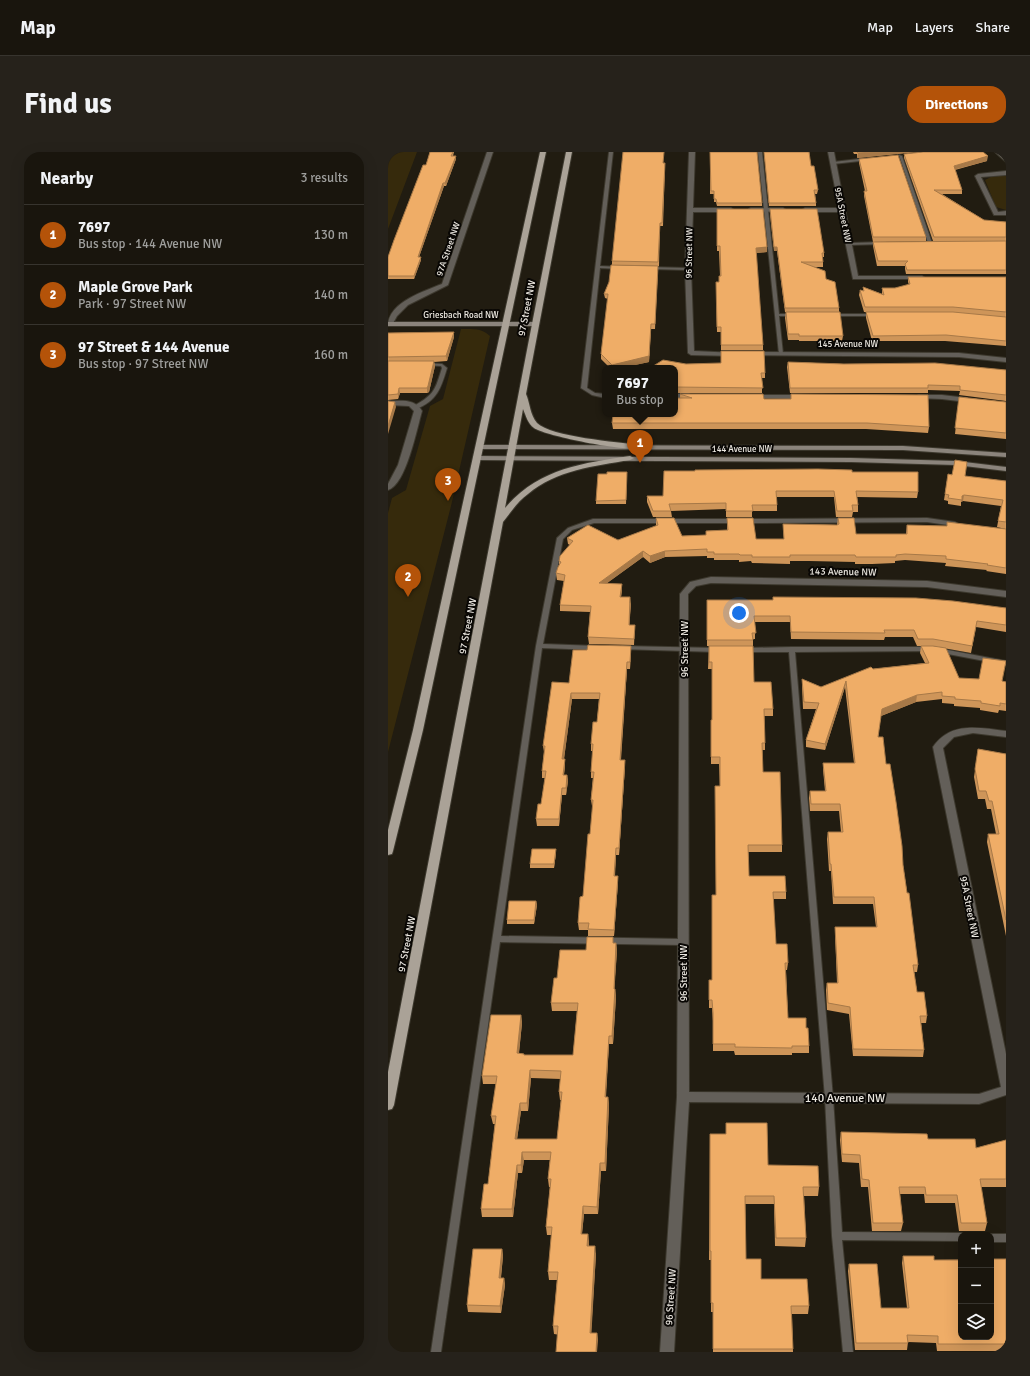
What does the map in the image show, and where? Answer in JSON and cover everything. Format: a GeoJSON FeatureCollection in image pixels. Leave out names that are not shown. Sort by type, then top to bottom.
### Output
{"type":"FeatureCollection","features":[{"type":"Feature","properties":{"kind":"main road","name":"97 Street NW"},"geometry":{"type":"LineString","coordinates":[[388,851],[418,730],[543,152]]}},
{"type":"Feature","properties":{"kind":"main road","name":"97 Street NW"},"geometry":{"type":"LineString","coordinates":[[388,1105],[535,324],[569,152]]}},
{"type":"Feature","properties":{"kind":"main road"},"geometry":{"type":"LineString","coordinates":[[522,393],[532,421],[543,430],[563,436],[639,447]]}},
{"type":"Feature","properties":{"kind":"main road"},"geometry":{"type":"LineString","coordinates":[[499,521],[526,491],[553,474],[630,458]]}},
{"type":"Feature","properties":{"kind":"street","name":"97A Street NW"},"geometry":{"type":"LineString","coordinates":[[389,324],[394,313],[404,303],[445,285],[490,152]]}},
{"type":"Feature","properties":{"kind":"street","name":"96 Street NW"},"geometry":{"type":"LineString","coordinates":[[690,353],[688,269],[692,152]]}},
{"type":"Feature","properties":{"kind":"street","name":"95A Street NW"},"geometry":{"type":"LineString","coordinates":[[831,152],[855,278],[926,278]]}},
{"type":"Feature","properties":{"kind":"street"},"geometry":{"type":"LineString","coordinates":[[998,152],[1006,160]]}},
{"type":"Feature","properties":{"kind":"street"},"geometry":{"type":"LineString","coordinates":[[1006,173],[978,176],[996,214],[1006,213]]}},
{"type":"Feature","properties":{"kind":"street"},"geometry":{"type":"LineString","coordinates":[[691,210],[736,210]]}},
{"type":"Feature","properties":{"kind":"street"},"geometry":{"type":"LineString","coordinates":[[744,210],[789,210]]}},
{"type":"Feature","properties":{"kind":"street"},"geometry":{"type":"LineString","coordinates":[[797,210],[843,210]]}},
{"type":"Feature","properties":{"kind":"street","name":"Griesbach Road NW"},"geometry":{"type":"LineString","coordinates":[[389,324],[535,324]]}},
{"type":"Feature","properties":{"kind":"street","name":"145 Avenue NW"},"geometry":{"type":"LineString","coordinates":[[690,353],[959,355],[1006,360]]}},
{"type":"Feature","properties":{"kind":"street"},"geometry":{"type":"LineString","coordinates":[[388,403],[413,405],[418,411],[399,475],[389,488]]}},
{"type":"Feature","properties":{"kind":"street","name":"144 Avenue NW"},"geometry":{"type":"LineString","coordinates":[[479,447],[903,448],[978,452],[1006,456]]}},
{"type":"Feature","properties":{"kind":"street","name":"144 Avenue NW"},"geometry":{"type":"LineString","coordinates":[[477,458],[851,460],[956,463],[1006,469]]}},
{"type":"Feature","properties":{"kind":"street","name":"143 Avenue NW"},"geometry":{"type":"LineString","coordinates":[[684,594],[693,584],[711,580],[927,584],[1006,594]]}},
{"type":"Feature","properties":{"kind":"street","name":"96 Street NW"},"geometry":{"type":"LineString","coordinates":[[667,1352],[683,1097],[684,594]]}},
{"type":"Feature","properties":{"kind":"street","name":"95A Street NW"},"geometry":{"type":"LineString","coordinates":[[1006,734],[973,730],[951,734],[938,747],[1006,1085]]}},
{"type":"Feature","properties":{"kind":"street","name":"140 Avenue NW"},"geometry":{"type":"LineString","coordinates":[[683,1097],[979,1099],[1006,1090]]}},
{"type":"Feature","properties":{"kind":"lane"},"geometry":{"type":"LineString","coordinates":[[602,396],[597,396],[588,392],[584,388],[611,152]]}},
{"type":"Feature","properties":{"kind":"lane"},"geometry":{"type":"LineString","coordinates":[[760,152],[781,354]]}},
{"type":"Feature","properties":{"kind":"lane"},"geometry":{"type":"LineString","coordinates":[[900,156],[930,243]]}},
{"type":"Feature","properties":{"kind":"lane"},"geometry":{"type":"LineString","coordinates":[[893,157],[907,156]]}},
{"type":"Feature","properties":{"kind":"lane"},"geometry":{"type":"LineString","coordinates":[[833,162],[870,159]]}},
{"type":"Feature","properties":{"kind":"lane"},"geometry":{"type":"LineString","coordinates":[[849,244],[886,243]]}},
{"type":"Feature","properties":{"kind":"lane"},"geometry":{"type":"LineString","coordinates":[[922,243],[937,243]]}},
{"type":"Feature","properties":{"kind":"lane"},"geometry":{"type":"LineString","coordinates":[[598,267],[628,268]]}},
{"type":"Feature","properties":{"kind":"lane"},"geometry":{"type":"LineString","coordinates":[[643,268],[688,269]]}},
{"type":"Feature","properties":{"kind":"lane"},"geometry":{"type":"LineString","coordinates":[[776,315],[800,315]]}},
{"type":"Feature","properties":{"kind":"lane"},"geometry":{"type":"LineString","coordinates":[[824,315],[880,315]]}},
{"type":"Feature","properties":{"kind":"lane"},"geometry":{"type":"LineString","coordinates":[[413,405],[433,398],[437,392],[445,368],[442,365],[436,364],[420,364]]}},
{"type":"Feature","properties":{"kind":"lane"},"geometry":{"type":"LineString","coordinates":[[678,396],[699,396]]}},
{"type":"Feature","properties":{"kind":"lane"},"geometry":{"type":"LineString","coordinates":[[746,397],[809,397]]}},
{"type":"Feature","properties":{"kind":"lane"},"geometry":{"type":"LineString","coordinates":[[911,397],[942,397],[974,401]]}},
{"type":"Feature","properties":{"kind":"lane"},"geometry":{"type":"LineString","coordinates":[[436,1352],[539,646],[560,538],[570,529],[592,521],[927,520],[963,526]]}},
{"type":"Feature","properties":{"kind":"lane"},"geometry":{"type":"LineString","coordinates":[[539,646],[608,648]]}},
{"type":"Feature","properties":{"kind":"lane"},"geometry":{"type":"LineString","coordinates":[[616,648],[722,650]]}},
{"type":"Feature","properties":{"kind":"lane"},"geometry":{"type":"LineString","coordinates":[[792,649],[829,1098],[837,1236],[848,1352]]}},
{"type":"Feature","properties":{"kind":"lane"},"geometry":{"type":"LineString","coordinates":[[738,650],[932,649],[1006,663]]}},
{"type":"Feature","properties":{"kind":"lane"},"geometry":{"type":"LineString","coordinates":[[496,939],[683,942]]}},
{"type":"Feature","properties":{"kind":"lane"},"geometry":{"type":"LineString","coordinates":[[837,1236],[958,1237]]}},
{"type":"Feature","properties":{"kind":"lane"},"geometry":{"type":"LineString","coordinates":[[994,1238],[1006,1238]]}},
{"type":"Feature","properties":{"kind":"shaded area"},"geometry":{"type":"Polygon","coordinates":[[[391,152],[417,152],[388,229],[388,159],[391,152]]]}},
{"type":"Feature","properties":{"kind":"shaded area"},"geometry":{"type":"Polygon","coordinates":[[[1006,175],[1006,210],[996,207],[985,180],[991,177],[1006,175]]]}},
{"type":"Feature","properties":{"kind":"shaded area"},"geometry":{"type":"Polygon","coordinates":[[[461,329],[480,330],[490,336],[451,506],[388,752],[388,513],[392,498],[406,490],[430,406],[443,399],[461,329]]]}},
{"type":"Feature","properties":{"kind":"building"},"geometry":{"type":"Polygon","coordinates":[[[430,152],[453,152],[451,156],[456,156],[445,183],[443,183],[418,257],[421,257],[414,276],[388,276],[388,257],[423,165],[426,165],[430,152]]]}},
{"type":"Feature","properties":{"kind":"building"},"geometry":{"type":"Polygon","coordinates":[[[623,152],[664,152],[663,163],[665,163],[662,223],[660,223],[658,262],[612,261],[623,152]]]}},
{"type":"Feature","properties":{"kind":"building"},"geometry":{"type":"Polygon","coordinates":[[[710,152],[757,152],[762,203],[717,203],[716,199],[714,199],[714,191],[711,191],[710,152]]]}},
{"type":"Feature","properties":{"kind":"building"},"geometry":{"type":"Polygon","coordinates":[[[764,152],[809,152],[811,166],[814,166],[818,190],[814,190],[816,203],[769,203],[764,152]]]}},
{"type":"Feature","properties":{"kind":"building"},"geometry":{"type":"Polygon","coordinates":[[[923,152],[983,152],[988,156],[954,166],[962,190],[934,190],[984,220],[1006,222],[1006,237],[934,237],[904,154],[923,152]]]}},
{"type":"Feature","properties":{"kind":"building"},"geometry":{"type":"Polygon","coordinates":[[[898,155],[926,237],[873,237],[864,191],[867,191],[859,159],[898,155]]]}},
{"type":"Feature","properties":{"kind":"building"},"geometry":{"type":"Polygon","coordinates":[[[717,209],[763,209],[767,247],[756,248],[763,345],[721,345],[721,327],[717,327],[716,282],[719,282],[719,276],[721,276],[720,246],[717,246],[717,209]]]}},
{"type":"Feature","properties":{"kind":"building"},"geometry":{"type":"Polygon","coordinates":[[[770,209],[817,209],[824,253],[822,253],[823,262],[801,262],[825,271],[826,279],[835,282],[839,308],[785,308],[777,247],[774,247],[770,209]]]}},
{"type":"Feature","properties":{"kind":"building"},"geometry":{"type":"Polygon","coordinates":[[[1006,241],[1006,270],[907,270],[905,264],[908,261],[878,261],[873,242],[1006,241]]]}},
{"type":"Feature","properties":{"kind":"building"},"geometry":{"type":"Polygon","coordinates":[[[611,265],[658,266],[655,324],[651,324],[649,356],[612,365],[601,354],[608,294],[604,294],[609,282],[611,265]]]}},
{"type":"Feature","properties":{"kind":"building"},"geometry":{"type":"Polygon","coordinates":[[[908,277],[1006,277],[1006,312],[953,307],[865,307],[860,290],[864,291],[863,287],[884,295],[882,288],[895,288],[910,284],[908,277]]]}},
{"type":"Feature","properties":{"kind":"building"},"geometry":{"type":"Polygon","coordinates":[[[786,312],[840,312],[843,336],[799,336],[799,334],[788,334],[786,312]]]}},
{"type":"Feature","properties":{"kind":"building"},"geometry":{"type":"Polygon","coordinates":[[[866,312],[953,312],[1006,317],[1006,341],[946,335],[873,336],[866,312]]]}},
{"type":"Feature","properties":{"kind":"building"},"geometry":{"type":"Polygon","coordinates":[[[454,332],[446,356],[388,357],[388,333],[454,332]]]}},
{"type":"Feature","properties":{"kind":"building"},"geometry":{"type":"Polygon","coordinates":[[[721,351],[764,351],[765,373],[761,373],[763,388],[678,387],[678,365],[655,365],[663,360],[686,364],[721,363],[721,351]]]}},
{"type":"Feature","properties":{"kind":"building"},"geometry":{"type":"Polygon","coordinates":[[[388,361],[434,361],[427,388],[399,388],[398,394],[388,395],[388,361]]]}},
{"type":"Feature","properties":{"kind":"building"},"geometry":{"type":"Polygon","coordinates":[[[788,362],[844,364],[935,363],[1006,370],[1006,395],[960,390],[960,386],[928,385],[928,388],[790,388],[788,362]]]}},
{"type":"Feature","properties":{"kind":"building"},"geometry":{"type":"Polygon","coordinates":[[[680,394],[763,394],[764,399],[791,399],[791,394],[928,395],[929,427],[867,423],[612,423],[613,417],[678,417],[678,398],[692,398],[680,394]]]}},
{"type":"Feature","properties":{"kind":"building"},"geometry":{"type":"Polygon","coordinates":[[[959,397],[1006,402],[1006,433],[955,428],[959,397]]]}},
{"type":"Feature","properties":{"kind":"building"},"geometry":{"type":"Polygon","coordinates":[[[388,401],[395,402],[388,426],[388,401]]]}},
{"type":"Feature","properties":{"kind":"building"},"geometry":{"type":"Polygon","coordinates":[[[955,460],[967,462],[965,476],[1006,481],[1006,522],[998,521],[1003,500],[964,495],[962,496],[962,500],[948,498],[949,495],[945,494],[948,474],[952,475],[955,460]]]}},
{"type":"Feature","properties":{"kind":"building"},"geometry":{"type":"Polygon","coordinates":[[[852,470],[852,472],[918,472],[918,492],[856,491],[858,505],[852,505],[853,511],[837,511],[834,491],[776,491],[777,505],[752,505],[753,511],[726,511],[726,503],[669,504],[671,511],[653,511],[647,496],[663,496],[664,471],[852,470]]]}},
{"type":"Feature","properties":{"kind":"building"},"geometry":{"type":"Polygon","coordinates":[[[607,472],[627,472],[626,500],[596,501],[598,474],[607,474],[607,472]]]}},
{"type":"Feature","properties":{"kind":"building"},"geometry":{"type":"Polygon","coordinates":[[[656,518],[674,518],[682,536],[706,535],[706,531],[728,530],[727,518],[753,518],[756,539],[784,539],[783,524],[837,525],[839,524],[838,518],[854,518],[856,534],[907,534],[907,525],[947,526],[947,522],[1006,529],[1006,568],[987,565],[988,564],[946,559],[946,556],[905,554],[896,555],[896,557],[856,557],[855,555],[790,555],[790,557],[752,557],[752,555],[714,554],[714,552],[707,552],[707,549],[665,551],[650,556],[643,551],[599,583],[622,584],[620,597],[630,597],[629,625],[635,625],[634,639],[588,637],[591,606],[560,605],[565,575],[556,573],[561,562],[559,561],[560,556],[573,541],[567,538],[588,525],[618,540],[658,525],[656,518]]]}},
{"type":"Feature","properties":{"kind":"building"},"geometry":{"type":"Polygon","coordinates":[[[773,597],[916,598],[953,601],[1006,608],[1006,625],[977,621],[972,646],[933,639],[918,639],[914,630],[884,630],[885,633],[791,632],[790,616],[754,616],[756,633],[752,633],[753,640],[707,640],[707,600],[773,600],[773,597]]]}},
{"type":"Feature","properties":{"kind":"building"},"geometry":{"type":"Polygon","coordinates":[[[588,645],[631,646],[630,662],[627,662],[620,760],[625,760],[619,848],[616,848],[614,876],[618,876],[614,930],[588,929],[589,923],[578,923],[580,897],[583,896],[588,834],[590,834],[593,800],[591,800],[594,772],[591,772],[593,744],[591,744],[593,722],[597,722],[600,693],[571,693],[562,759],[565,759],[563,775],[567,775],[566,788],[562,788],[559,819],[536,819],[538,804],[541,804],[546,771],[542,771],[545,746],[543,746],[552,682],[569,683],[573,650],[587,650],[588,645]]]}},
{"type":"Feature","properties":{"kind":"building"},"geometry":{"type":"Polygon","coordinates":[[[709,646],[753,646],[754,682],[771,682],[773,709],[764,709],[765,743],[762,743],[763,772],[780,772],[782,845],[748,845],[749,876],[785,876],[786,892],[773,892],[776,944],[787,944],[788,963],[785,963],[788,1018],[806,1018],[809,1046],[792,1046],[792,1048],[735,1047],[735,1044],[713,1044],[713,1013],[712,1000],[709,1000],[709,980],[712,980],[712,895],[716,895],[715,786],[720,786],[720,757],[711,757],[712,662],[709,662],[709,646]]]}},
{"type":"Feature","properties":{"kind":"building"},"geometry":{"type":"Polygon","coordinates":[[[921,646],[946,648],[959,678],[979,679],[983,658],[1006,661],[1002,681],[1006,682],[1006,704],[1000,703],[1000,706],[981,703],[981,701],[955,699],[955,697],[942,696],[942,692],[917,695],[882,709],[878,737],[883,737],[886,764],[890,764],[918,965],[913,965],[917,992],[924,992],[927,1016],[920,1016],[924,1050],[853,1049],[850,1007],[828,1003],[827,983],[838,983],[835,927],[877,927],[874,897],[834,897],[828,832],[843,832],[840,804],[811,804],[810,791],[826,791],[823,763],[855,763],[846,681],[825,744],[806,740],[819,703],[804,702],[802,679],[821,687],[871,667],[873,669],[929,663],[921,646]]]}},
{"type":"Feature","properties":{"kind":"building"},"geometry":{"type":"Polygon","coordinates":[[[978,749],[1006,754],[1006,920],[988,834],[999,834],[992,801],[989,801],[986,791],[979,791],[975,769],[978,749]]]}},
{"type":"Feature","properties":{"kind":"building"},"geometry":{"type":"Polygon","coordinates":[[[532,849],[556,849],[554,864],[530,864],[532,849]]]}},
{"type":"Feature","properties":{"kind":"building"},"geometry":{"type":"Polygon","coordinates":[[[509,901],[536,901],[534,920],[507,920],[509,901]]]}},
{"type":"Feature","properties":{"kind":"building"},"geometry":{"type":"Polygon","coordinates":[[[587,937],[613,937],[613,943],[616,943],[612,1036],[609,1036],[605,1097],[608,1097],[605,1163],[600,1163],[597,1207],[583,1206],[581,1234],[588,1234],[587,1246],[595,1246],[590,1333],[597,1333],[596,1352],[556,1352],[558,1326],[553,1326],[558,1272],[548,1272],[552,1227],[546,1227],[551,1179],[548,1179],[551,1152],[522,1152],[521,1165],[517,1165],[512,1209],[481,1209],[484,1184],[488,1184],[496,1116],[491,1116],[497,1076],[482,1076],[491,1015],[521,1015],[517,1053],[524,1055],[573,1055],[578,1003],[551,1003],[554,978],[557,978],[560,950],[586,950],[587,937]],[[530,1070],[527,1103],[520,1103],[515,1139],[557,1139],[562,1092],[559,1092],[561,1071],[530,1070]]]}},
{"type":"Feature","properties":{"kind":"building"},"geometry":{"type":"Polygon","coordinates":[[[726,1123],[767,1123],[768,1165],[818,1166],[819,1187],[803,1187],[806,1238],[776,1238],[774,1196],[745,1196],[746,1259],[761,1259],[761,1279],[807,1279],[809,1306],[791,1306],[793,1349],[713,1349],[713,1303],[711,1303],[710,1251],[710,1134],[726,1134],[726,1123]]]}},
{"type":"Feature","properties":{"kind":"building"},"geometry":{"type":"Polygon","coordinates":[[[841,1132],[927,1134],[928,1139],[975,1139],[976,1148],[1006,1140],[1006,1179],[980,1179],[987,1223],[961,1223],[957,1195],[926,1195],[925,1187],[899,1187],[903,1223],[873,1223],[869,1180],[862,1179],[860,1155],[842,1154],[841,1132]]]}},
{"type":"Feature","properties":{"kind":"building"},"geometry":{"type":"Polygon","coordinates":[[[473,1249],[502,1249],[499,1278],[504,1278],[500,1306],[467,1305],[473,1249]]]}},
{"type":"Feature","properties":{"kind":"building"},"geometry":{"type":"Polygon","coordinates":[[[903,1256],[934,1256],[934,1260],[958,1260],[958,1340],[994,1340],[994,1259],[1006,1259],[1006,1344],[938,1344],[938,1336],[907,1335],[908,1343],[856,1343],[849,1264],[877,1264],[881,1308],[909,1308],[903,1256]]]}},
{"type":"Feature","properties":{"kind":"place","name":"7697"},"geometry":{"type":"Point","coordinates":[640,463]}},
{"type":"Feature","properties":{"kind":"place","name":"97 Street & 144 Avenue"},"geometry":{"type":"Point","coordinates":[448,501]}},
{"type":"Feature","properties":{"kind":"place","name":"Maple Grove Park"},"geometry":{"type":"Point","coordinates":[408,597]}}]}
